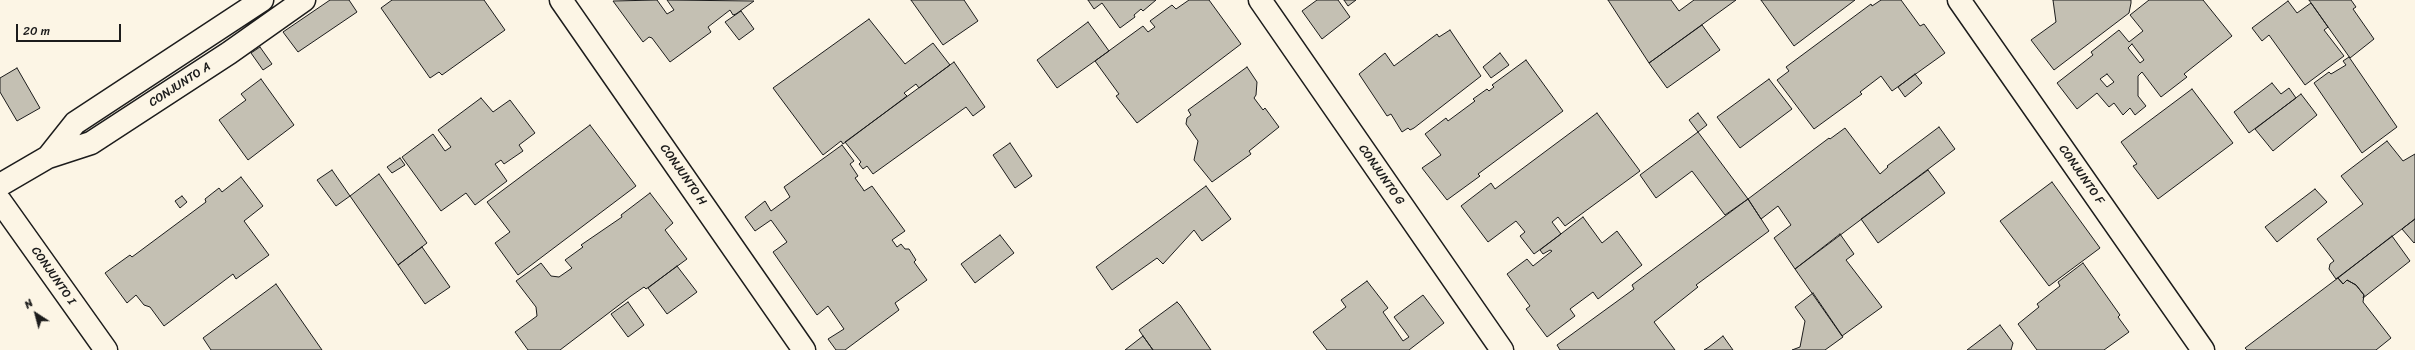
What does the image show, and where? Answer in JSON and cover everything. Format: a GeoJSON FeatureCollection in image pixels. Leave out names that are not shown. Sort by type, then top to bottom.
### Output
{"type":"FeatureCollection","features":[{"type":"Feature","properties":{"kind":"street","name":"CONJUNTO A"},"geometry":{"type":"LineString","coordinates":[[48,157],[75,122],[262,0]]}},
{"type":"Feature","properties":{"kind":"street","name":"CONJUNTO A"},"geometry":{"type":"LineString","coordinates":[[0,185],[48,157],[91,143],[229,53],[304,0]]}},
{"type":"Feature","properties":{"kind":"street","name":"CONJUNTO H"},"geometry":{"type":"LineString","coordinates":[[561,0],[804,350]]}},
{"type":"Feature","properties":{"kind":"street","name":"CONJUNTO G"},"geometry":{"type":"LineString","coordinates":[[1260,0],[1502,350]]}},
{"type":"Feature","properties":{"kind":"street","name":"CONJUNTO F"},"geometry":{"type":"LineString","coordinates":[[1959,0],[2203,350]]}},
{"type":"Feature","properties":{"kind":"street"},"geometry":{"type":"LineString","coordinates":[[213,33],[229,53]]}},
{"type":"Feature","properties":{"kind":"street","name":"CONJUNTO I"},"geometry":{"type":"LineString","coordinates":[[0,201],[106,350]]}},
{"type":"Feature","properties":{"kind":"building"},"geometry":{"type":"Polygon","coordinates":[[[330,0],[349,0],[357,12],[298,52],[283,32],[330,0]]]}},
{"type":"Feature","properties":{"kind":"building"},"geometry":{"type":"Polygon","coordinates":[[[392,0],[484,0],[505,30],[442,75],[439,72],[430,78],[381,8],[392,0]]]}},
{"type":"Feature","properties":{"kind":"building"},"geometry":{"type":"Polygon","coordinates":[[[657,0],[667,14],[674,10],[667,0],[754,1],[736,14],[733,15],[730,10],[708,27],[711,32],[670,62],[652,38],[649,37],[643,42],[613,1],[657,0]]]}},
{"type":"Feature","properties":{"kind":"building"},"geometry":{"type":"Polygon","coordinates":[[[911,0],[964,0],[978,21],[943,45],[911,0]]]}},
{"type":"Feature","properties":{"kind":"building"},"geometry":{"type":"Polygon","coordinates":[[[1088,0],[1156,0],[1143,11],[1141,9],[1134,15],[1135,17],[1120,28],[1102,3],[1094,9],[1088,0]]]}},
{"type":"Feature","properties":{"kind":"building"},"geometry":{"type":"Polygon","coordinates":[[[1189,0],[1209,0],[1241,44],[1137,123],[1116,96],[1119,94],[1095,61],[1143,26],[1148,32],[1155,27],[1150,21],[1172,5],[1176,9],[1189,0]]]}},
{"type":"Feature","properties":{"kind":"building"},"geometry":{"type":"Polygon","coordinates":[[[1317,0],[1338,0],[1350,17],[1322,39],[1302,11],[1317,0]]]}},
{"type":"Feature","properties":{"kind":"building"},"geometry":{"type":"Polygon","coordinates":[[[1344,0],[1356,0],[1348,6],[1344,0]]]}},
{"type":"Feature","properties":{"kind":"building"},"geometry":{"type":"Polygon","coordinates":[[[1608,0],[1671,0],[1679,11],[1694,0],[1736,0],[1649,63],[1608,0]]]}},
{"type":"Feature","properties":{"kind":"building"},"geometry":{"type":"Polygon","coordinates":[[[1761,0],[1855,0],[1794,46],[1761,0]]]}},
{"type":"Feature","properties":{"kind":"building"},"geometry":{"type":"Polygon","coordinates":[[[1881,0],[1901,0],[1920,26],[1924,24],[1945,53],[1892,91],[1881,76],[1860,92],[1862,94],[1814,129],[1777,80],[1789,71],[1786,67],[1871,4],[1872,6],[1881,0]]]}},
{"type":"Feature","properties":{"kind":"building"},"geometry":{"type":"Polygon","coordinates":[[[2053,0],[2131,0],[2131,3],[2129,13],[2054,70],[2031,40],[2056,22],[2053,0]]]}},
{"type":"Feature","properties":{"kind":"building"},"geometry":{"type":"Polygon","coordinates":[[[2149,0],[2203,0],[2232,36],[2184,74],[2187,77],[2161,97],[2142,72],[2138,76],[2138,96],[2146,106],[2135,115],[2130,108],[2123,115],[2114,103],[2109,107],[2097,93],[2077,109],[2057,83],[2093,55],[2091,52],[2119,30],[2129,42],[2143,31],[2130,15],[2149,0]],[[2132,44],[2128,48],[2140,63],[2144,60],[2132,44]],[[2107,74],[2100,79],[2107,87],[2114,82],[2107,74]]]}},
{"type":"Feature","properties":{"kind":"building"},"geometry":{"type":"Polygon","coordinates":[[[2309,0],[2351,0],[2356,7],[2353,9],[2374,39],[2350,58],[2309,0]]]}},
{"type":"Feature","properties":{"kind":"building"},"geometry":{"type":"Polygon","coordinates":[[[2288,1],[2297,13],[2311,3],[2328,27],[2324,30],[2344,56],[2305,85],[2269,35],[2262,41],[2252,28],[2288,1]]]}},
{"type":"Feature","properties":{"kind":"building"},"geometry":{"type":"Polygon","coordinates":[[[741,11],[754,29],[739,40],[725,22],[741,11]]]}},
{"type":"Feature","properties":{"kind":"building"},"geometry":{"type":"Polygon","coordinates":[[[869,19],[905,64],[933,43],[950,65],[919,88],[916,84],[904,93],[907,96],[843,144],[841,141],[823,155],[773,88],[869,19]]]}},
{"type":"Feature","properties":{"kind":"building"},"geometry":{"type":"Polygon","coordinates":[[[1088,22],[1109,51],[1057,88],[1037,60],[1088,22]]]}},
{"type":"Feature","properties":{"kind":"building"},"geometry":{"type":"Polygon","coordinates":[[[1702,25],[1720,50],[1667,88],[1649,63],[1702,25]]]}},
{"type":"Feature","properties":{"kind":"building"},"geometry":{"type":"Polygon","coordinates":[[[1450,30],[1481,76],[1414,128],[1410,130],[1408,128],[1402,132],[1391,114],[1387,116],[1359,74],[1385,53],[1394,66],[1437,34],[1439,37],[1450,30]]]}},
{"type":"Feature","properties":{"kind":"building"},"geometry":{"type":"Polygon","coordinates":[[[260,47],[272,64],[263,70],[251,53],[260,47]]]}},
{"type":"Feature","properties":{"kind":"building"},"geometry":{"type":"Polygon","coordinates":[[[1500,53],[1509,65],[1491,78],[1483,67],[1500,53]]]}},
{"type":"Feature","properties":{"kind":"building"},"geometry":{"type":"Polygon","coordinates":[[[2349,57],[2397,127],[2362,153],[2314,83],[2329,72],[2331,74],[2346,65],[2343,61],[2349,57]]]}},
{"type":"Feature","properties":{"kind":"building"},"geometry":{"type":"Polygon","coordinates":[[[1526,60],[1563,111],[1478,174],[1480,176],[1447,200],[1422,168],[1441,155],[1425,134],[1446,118],[1448,121],[1475,101],[1473,99],[1487,89],[1489,91],[1494,87],[1492,85],[1526,60]]]}},
{"type":"Feature","properties":{"kind":"building"},"geometry":{"type":"Polygon","coordinates":[[[954,62],[985,107],[973,116],[966,107],[873,174],[867,166],[863,169],[859,164],[861,162],[845,142],[954,62]]]}},
{"type":"Feature","properties":{"kind":"building"},"geometry":{"type":"Polygon","coordinates":[[[1247,67],[1257,82],[1256,95],[1254,98],[1263,110],[1265,108],[1279,127],[1249,151],[1251,154],[1212,182],[1194,160],[1198,141],[1186,124],[1187,118],[1191,115],[1188,110],[1247,67]]]}},
{"type":"Feature","properties":{"kind":"building"},"geometry":{"type":"Polygon","coordinates":[[[17,68],[40,108],[17,121],[0,92],[0,78],[17,68]]]}},
{"type":"Feature","properties":{"kind":"building"},"geometry":{"type":"Polygon","coordinates":[[[1915,74],[1922,83],[1905,97],[1898,87],[1915,74]]]}},
{"type":"Feature","properties":{"kind":"building"},"geometry":{"type":"Polygon","coordinates":[[[261,79],[294,125],[248,160],[219,120],[246,100],[241,94],[261,79]]]}},
{"type":"Feature","properties":{"kind":"building"},"geometry":{"type":"Polygon","coordinates":[[[1769,79],[1792,109],[1740,148],[1717,117],[1769,79]]]}},
{"type":"Feature","properties":{"kind":"building"},"geometry":{"type":"Polygon","coordinates":[[[2272,83],[2281,94],[2289,88],[2296,98],[2249,133],[2234,112],[2272,83]]]}},
{"type":"Feature","properties":{"kind":"building"},"geometry":{"type":"Polygon","coordinates":[[[2192,89],[2233,143],[2158,199],[2133,166],[2137,164],[2121,142],[2192,89]]]}},
{"type":"Feature","properties":{"kind":"building"},"geometry":{"type":"Polygon","coordinates":[[[2301,94],[2317,115],[2273,151],[2255,129],[2301,94]]]}},
{"type":"Feature","properties":{"kind":"building"},"geometry":{"type":"Polygon","coordinates":[[[481,98],[493,112],[510,100],[535,133],[519,145],[523,151],[504,164],[501,160],[495,164],[507,181],[475,205],[466,193],[441,211],[402,157],[433,134],[445,151],[451,147],[438,130],[481,98]]]}},
{"type":"Feature","properties":{"kind":"building"},"geometry":{"type":"Polygon","coordinates":[[[1597,113],[1640,171],[1565,226],[1558,217],[1552,222],[1561,234],[1534,254],[1520,236],[1525,232],[1516,221],[1488,242],[1461,206],[1491,183],[1495,189],[1597,113]]]}},
{"type":"Feature","properties":{"kind":"building"},"geometry":{"type":"Polygon","coordinates":[[[1698,113],[1707,125],[1698,132],[1689,120],[1698,113]]]}},
{"type":"Feature","properties":{"kind":"building"},"geometry":{"type":"Polygon","coordinates":[[[590,125],[636,186],[518,275],[495,243],[510,232],[487,202],[590,125]]]}},
{"type":"Feature","properties":{"kind":"building"},"geometry":{"type":"Polygon","coordinates":[[[1939,127],[1955,149],[1795,269],[1774,238],[1791,225],[1778,206],[1761,219],[1748,199],[1829,138],[1830,139],[1845,128],[1880,174],[1888,167],[1887,166],[1939,127]]]}},
{"type":"Feature","properties":{"kind":"building"},"geometry":{"type":"Polygon","coordinates":[[[1698,132],[1748,199],[1725,215],[1692,171],[1656,198],[1640,175],[1698,132]]]}},
{"type":"Feature","properties":{"kind":"building"},"geometry":{"type":"Polygon","coordinates":[[[2387,141],[2403,161],[2415,154],[2415,219],[2336,279],[2329,269],[2330,264],[2334,261],[2317,239],[2363,204],[2341,176],[2387,141]]]}},
{"type":"Feature","properties":{"kind":"building"},"geometry":{"type":"Polygon","coordinates":[[[1010,143],[1032,176],[1015,188],[993,155],[1010,143]]]}},
{"type":"Feature","properties":{"kind":"building"},"geometry":{"type":"Polygon","coordinates":[[[842,145],[854,161],[850,164],[858,176],[855,178],[864,191],[872,186],[905,231],[892,240],[897,247],[901,244],[905,249],[909,249],[916,260],[914,262],[927,280],[895,303],[899,310],[845,350],[836,350],[828,339],[844,329],[828,306],[817,315],[773,252],[787,242],[771,220],[755,231],[745,217],[765,201],[771,211],[790,197],[784,187],[842,145]]]}},
{"type":"Feature","properties":{"kind":"building"},"geometry":{"type":"Polygon","coordinates":[[[400,158],[405,165],[392,173],[387,167],[400,158]]]}},
{"type":"Feature","properties":{"kind":"building"},"geometry":{"type":"Polygon","coordinates":[[[332,170],[350,196],[336,206],[317,180],[332,170]]]}},
{"type":"Feature","properties":{"kind":"building"},"geometry":{"type":"Polygon","coordinates":[[[1928,170],[1945,193],[1878,243],[1861,219],[1928,170]]]}},
{"type":"Feature","properties":{"kind":"building"},"geometry":{"type":"Polygon","coordinates":[[[379,174],[427,243],[398,265],[350,196],[379,174]]]}},
{"type":"Feature","properties":{"kind":"building"},"geometry":{"type":"Polygon","coordinates":[[[241,177],[263,206],[244,221],[269,255],[236,279],[233,274],[164,326],[150,307],[144,305],[136,295],[127,303],[105,273],[130,255],[132,257],[206,202],[205,199],[219,188],[222,192],[241,177]]]}},
{"type":"Feature","properties":{"kind":"building"},"geometry":{"type":"Polygon","coordinates":[[[2052,182],[2100,248],[2049,286],[2000,221],[2052,182]]]}},
{"type":"Feature","properties":{"kind":"building"},"geometry":{"type":"Polygon","coordinates":[[[1206,186],[1231,219],[1202,241],[1194,230],[1163,264],[1157,258],[1112,290],[1096,267],[1206,186]]]}},
{"type":"Feature","properties":{"kind":"building"},"geometry":{"type":"Polygon","coordinates":[[[2315,189],[2327,202],[2277,242],[2265,227],[2315,189]]]}},
{"type":"Feature","properties":{"kind":"building"},"geometry":{"type":"Polygon","coordinates":[[[650,193],[673,223],[665,230],[687,259],[646,289],[644,287],[631,296],[560,350],[528,350],[515,332],[537,316],[536,307],[516,281],[541,263],[551,276],[559,277],[572,268],[565,260],[583,247],[581,245],[622,217],[621,215],[650,193]]]}},
{"type":"Feature","properties":{"kind":"building"},"geometry":{"type":"Polygon","coordinates":[[[182,196],[187,202],[180,208],[175,201],[182,196]]]}},
{"type":"Feature","properties":{"kind":"building"},"geometry":{"type":"Polygon","coordinates":[[[1748,199],[1769,231],[1696,285],[1698,287],[1654,322],[1675,350],[1560,350],[1557,345],[1634,289],[1632,285],[1748,199]]]}},
{"type":"Feature","properties":{"kind":"building"},"geometry":{"type":"Polygon","coordinates":[[[1583,217],[1602,243],[1617,231],[1642,265],[1598,299],[1593,292],[1570,309],[1575,316],[1547,337],[1526,309],[1530,306],[1507,274],[1527,259],[1533,266],[1552,251],[1550,250],[1543,254],[1540,250],[1583,217]]]}},
{"type":"Feature","properties":{"kind":"building"},"geometry":{"type":"Polygon","coordinates":[[[2415,219],[2415,242],[2414,243],[2402,229],[2415,219]]]}},
{"type":"Feature","properties":{"kind":"building"},"geometry":{"type":"Polygon","coordinates":[[[1840,234],[1854,254],[1846,260],[1882,307],[1842,336],[1795,269],[1840,234]]]}},
{"type":"Feature","properties":{"kind":"building"},"geometry":{"type":"Polygon","coordinates":[[[1000,235],[1014,253],[975,283],[961,264],[1000,235]]]}},
{"type":"Feature","properties":{"kind":"building"},"geometry":{"type":"Polygon","coordinates":[[[2392,236],[2410,261],[2363,298],[2364,295],[2356,285],[2347,280],[2343,284],[2338,278],[2392,236]]]}},
{"type":"Feature","properties":{"kind":"building"},"geometry":{"type":"Polygon","coordinates":[[[422,247],[450,287],[425,304],[398,265],[422,247]]]}},
{"type":"Feature","properties":{"kind":"building"},"geometry":{"type":"Polygon","coordinates":[[[2083,263],[2120,315],[2118,317],[2129,332],[2104,350],[2037,350],[2018,324],[2039,307],[2037,304],[2060,286],[2058,282],[2083,263]]]}},
{"type":"Feature","properties":{"kind":"building"},"geometry":{"type":"Polygon","coordinates":[[[677,266],[697,292],[667,314],[648,288],[677,266]]]}},
{"type":"Feature","properties":{"kind":"building"},"geometry":{"type":"Polygon","coordinates":[[[2338,278],[2343,284],[2347,280],[2356,285],[2364,295],[2363,302],[2391,338],[2376,350],[2247,350],[2245,348],[2338,278]]]}},
{"type":"Feature","properties":{"kind":"building"},"geometry":{"type":"Polygon","coordinates":[[[1367,281],[1388,308],[1383,312],[1403,341],[1409,337],[1394,317],[1423,295],[1444,323],[1409,350],[1327,350],[1313,332],[1346,307],[1341,300],[1367,281]]]}},
{"type":"Feature","properties":{"kind":"building"},"geometry":{"type":"Polygon","coordinates":[[[276,284],[322,350],[211,350],[203,338],[276,284]]]}},
{"type":"Feature","properties":{"kind":"building"},"geometry":{"type":"Polygon","coordinates":[[[1813,293],[1843,337],[1825,350],[1792,350],[1800,347],[1805,321],[1795,307],[1813,293]]]}},
{"type":"Feature","properties":{"kind":"building"},"geometry":{"type":"Polygon","coordinates":[[[628,302],[644,325],[628,337],[611,314],[628,302]]]}},
{"type":"Feature","properties":{"kind":"building"},"geometry":{"type":"Polygon","coordinates":[[[1177,302],[1211,350],[1153,350],[1143,336],[1139,330],[1177,302]]]}},
{"type":"Feature","properties":{"kind":"building"},"geometry":{"type":"Polygon","coordinates":[[[2000,325],[2013,343],[2011,350],[1967,350],[2000,325]]]}},
{"type":"Feature","properties":{"kind":"building"},"geometry":{"type":"Polygon","coordinates":[[[1143,336],[1153,350],[1125,350],[1143,336]]]}},
{"type":"Feature","properties":{"kind":"building"},"geometry":{"type":"Polygon","coordinates":[[[1723,336],[1733,350],[1704,350],[1709,347],[1723,336]]]}}]}
